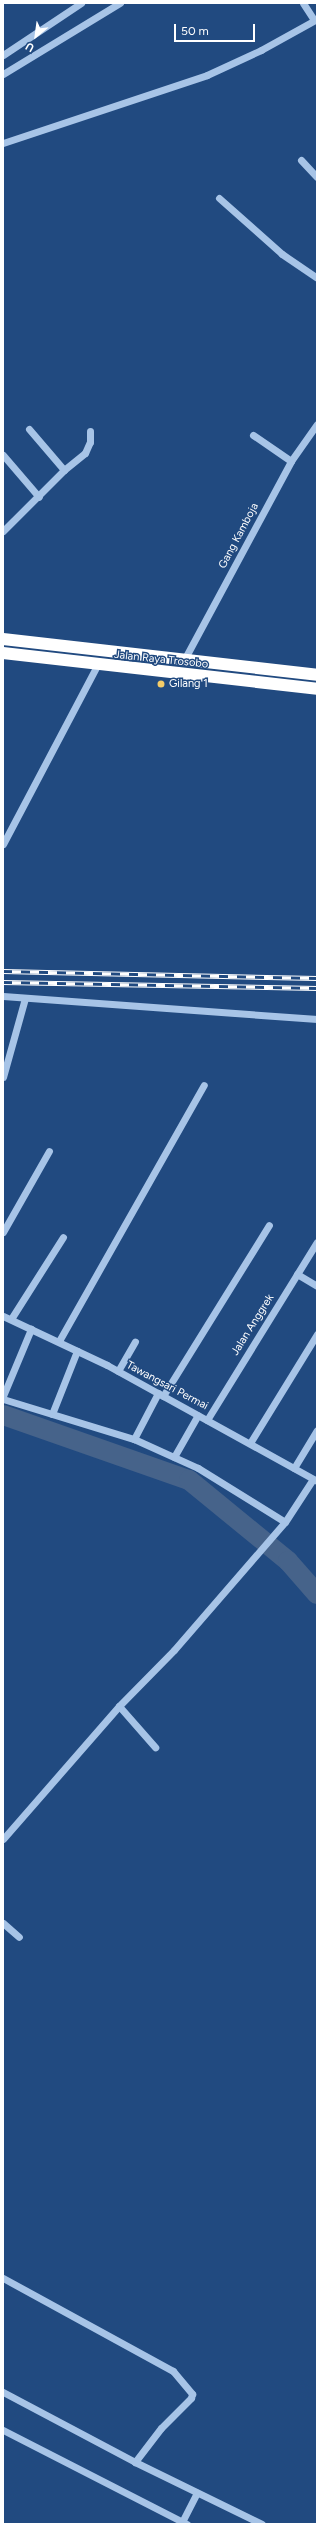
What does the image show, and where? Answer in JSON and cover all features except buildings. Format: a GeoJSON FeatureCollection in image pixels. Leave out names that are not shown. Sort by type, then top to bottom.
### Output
{"type":"FeatureCollection","features":[{"type":"Feature","properties":{"kind":"highway","name":"Jalan Raya Trosobo"},"geometry":{"type":"LineString","coordinates":[[3,639],[317,675]]}},
{"type":"Feature","properties":{"kind":"highway","name":"Jalan Raya Trosobo"},"geometry":{"type":"LineString","coordinates":[[3,653],[97,666],[317,690]]}},
{"type":"Feature","properties":{"kind":"street"},"geometry":{"type":"LineString","coordinates":[[3,55],[81,3]]}},
{"type":"Feature","properties":{"kind":"street"},"geometry":{"type":"LineString","coordinates":[[3,74],[120,3]]}},
{"type":"Feature","properties":{"kind":"street"},"geometry":{"type":"LineString","coordinates":[[3,143],[207,75],[261,50],[315,20],[303,3]]}},
{"type":"Feature","properties":{"kind":"street"},"geometry":{"type":"LineString","coordinates":[[301,160],[317,177]]}},
{"type":"Feature","properties":{"kind":"street"},"geometry":{"type":"LineString","coordinates":[[219,198],[282,254],[317,278]]}},
{"type":"Feature","properties":{"kind":"street","name":"Gang Kamboja"},"geometry":{"type":"LineString","coordinates":[[184,660],[291,461],[317,424]]}},
{"type":"Feature","properties":{"kind":"street"},"geometry":{"type":"LineString","coordinates":[[30,429],[64,470]]}},
{"type":"Feature","properties":{"kind":"street"},"geometry":{"type":"LineString","coordinates":[[3,530],[39,498],[64,470],[85,453],[90,442],[90,431]]}},
{"type":"Feature","properties":{"kind":"street"},"geometry":{"type":"LineString","coordinates":[[253,435],[291,461]]}},
{"type":"Feature","properties":{"kind":"street"},"geometry":{"type":"LineString","coordinates":[[3,455],[39,498]]}},
{"type":"Feature","properties":{"kind":"street"},"geometry":{"type":"LineString","coordinates":[[3,844],[97,666]]}},
{"type":"Feature","properties":{"kind":"street"},"geometry":{"type":"LineString","coordinates":[[3,996],[317,1019]]}},
{"type":"Feature","properties":{"kind":"street"},"geometry":{"type":"LineString","coordinates":[[3,1077],[25,998]]}},
{"type":"Feature","properties":{"kind":"street"},"geometry":{"type":"LineString","coordinates":[[59,1341],[204,1085]]}},
{"type":"Feature","properties":{"kind":"street"},"geometry":{"type":"LineString","coordinates":[[3,1232],[49,1151]]}},
{"type":"Feature","properties":{"kind":"street"},"geometry":{"type":"LineString","coordinates":[[134,1439],[270,1225]]}},
{"type":"Feature","properties":{"kind":"street"},"geometry":{"type":"LineString","coordinates":[[11,1319],[63,1237]]}},
{"type":"Feature","properties":{"kind":"street","name":"Jalan Anggrek"},"geometry":{"type":"LineString","coordinates":[[207,1420],[317,1242]]}},
{"type":"Feature","properties":{"kind":"street"},"geometry":{"type":"LineString","coordinates":[[297,1274],[317,1286]]}},
{"type":"Feature","properties":{"kind":"street","name":"Tawangsari Permai"},"geometry":{"type":"LineString","coordinates":[[3,1316],[59,1341],[118,1371],[315,1480]]}},
{"type":"Feature","properties":{"kind":"street"},"geometry":{"type":"LineString","coordinates":[[3,1396],[30,1328]]}},
{"type":"Feature","properties":{"kind":"street"},"geometry":{"type":"LineString","coordinates":[[250,1443],[317,1334]]}},
{"type":"Feature","properties":{"kind":"street"},"geometry":{"type":"LineString","coordinates":[[118,1371],[136,1341]]}},
{"type":"Feature","properties":{"kind":"street"},"geometry":{"type":"LineString","coordinates":[[52,1414],[77,1351]]}},
{"type":"Feature","properties":{"kind":"street"},"geometry":{"type":"LineString","coordinates":[[3,1399],[134,1439],[174,1457],[218,1480],[282,1525]]}},
{"type":"Feature","properties":{"kind":"street"},"geometry":{"type":"LineString","coordinates":[[174,1457],[198,1414]]}},
{"type":"Feature","properties":{"kind":"street"},"geometry":{"type":"LineString","coordinates":[[294,1468],[317,1430]]}},
{"type":"Feature","properties":{"kind":"street"},"geometry":{"type":"LineString","coordinates":[[3,1839],[119,1706],[174,1650],[282,1525],[315,1480]]}},
{"type":"Feature","properties":{"kind":"street"},"geometry":{"type":"LineString","coordinates":[[119,1706],[155,1747]]}},
{"type":"Feature","properties":{"kind":"street"},"geometry":{"type":"LineString","coordinates":[[3,1923],[19,1936]]}},
{"type":"Feature","properties":{"kind":"street"},"geometry":{"type":"LineString","coordinates":[[3,2278],[174,2371],[192,2394],[191,2398],[161,2428],[135,2462]]}},
{"type":"Feature","properties":{"kind":"street"},"geometry":{"type":"LineString","coordinates":[[3,2392],[196,2496],[262,2524]]}},
{"type":"Feature","properties":{"kind":"street"},"geometry":{"type":"LineString","coordinates":[[3,2430],[184,2522],[196,2496]]}},
{"type":"Feature","properties":{"kind":"waterway"},"geometry":{"type":"LineString","coordinates":[[3,1415],[189,1480],[288,1561],[317,1594]]}},
{"type":"Feature","properties":{"kind":"railway"},"geometry":{"type":"LineString","coordinates":[[3,971],[317,978]]}},
{"type":"Feature","properties":{"kind":"railway"},"geometry":{"type":"LineString","coordinates":[[3,982],[317,988]]}},
{"type":"Feature","properties":{"kind":"place","name":"Gilang 1"},"geometry":{"type":"Point","coordinates":[161,684]}}]}
